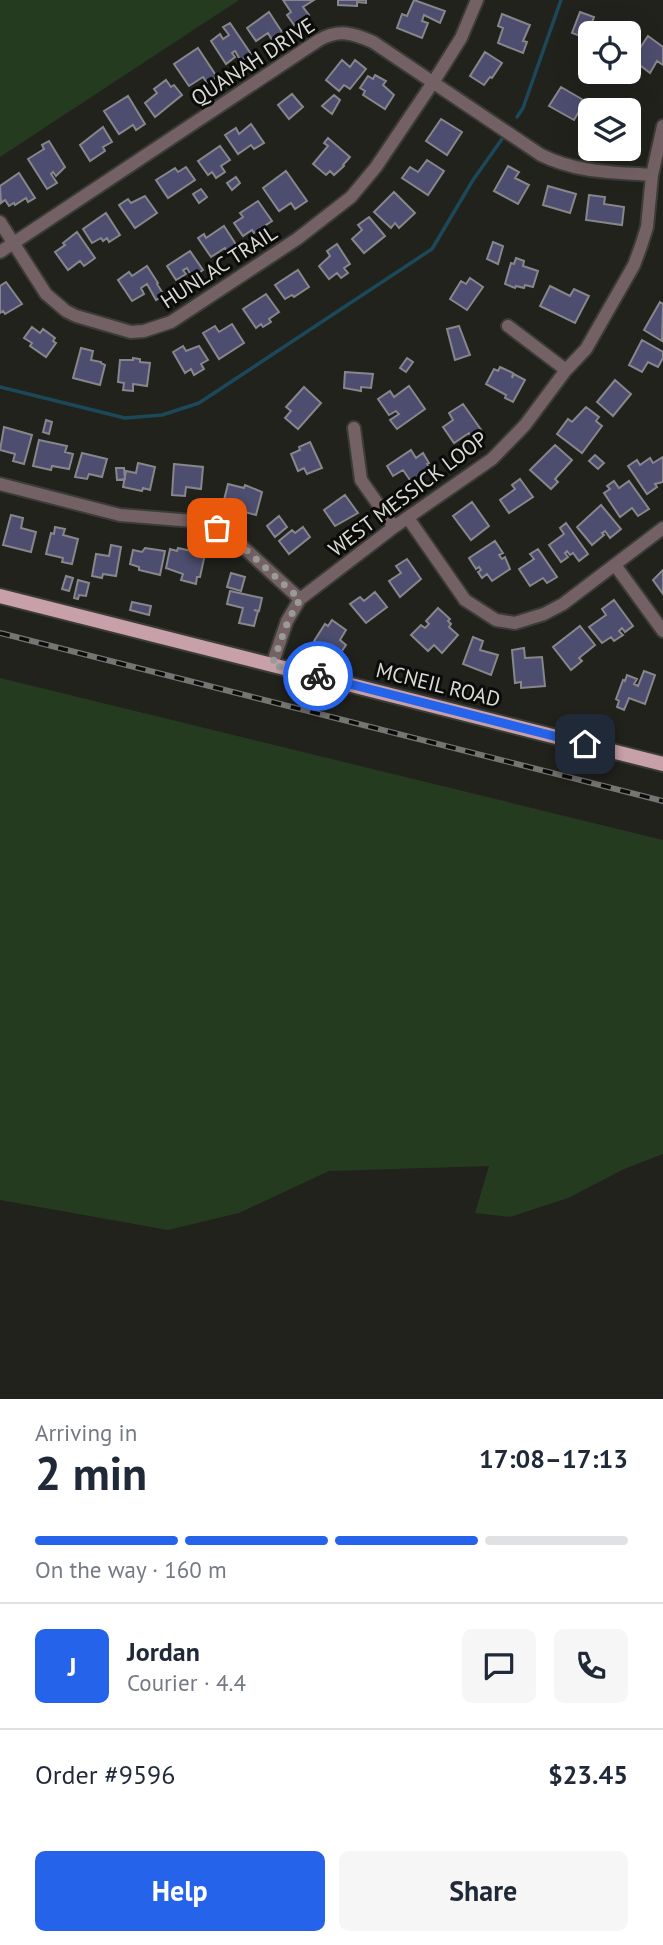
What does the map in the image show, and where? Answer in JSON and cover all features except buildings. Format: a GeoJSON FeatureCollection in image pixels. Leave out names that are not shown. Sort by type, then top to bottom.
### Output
{"type":"FeatureCollection","features":[{"type":"Feature","properties":{"kind":"main road","name":"MCNEIL ROAD"},"geometry":{"type":"LineString","coordinates":[[0,596],[663,764]]}},
{"type":"Feature","properties":{"kind":"street","name":"HUNLAC TRAIL"},"geometry":{"type":"LineString","coordinates":[[0,222],[46,294],[66,311],[131,332],[158,328],[171,322],[297,239],[343,203],[376,167],[434,81],[466,30],[477,0]]}},
{"type":"Feature","properties":{"kind":"street","name":"QUANAH DRIVE"},"geometry":{"type":"LineString","coordinates":[[0,252],[328,35],[349,32],[373,42],[541,155],[561,165],[584,170],[652,175]]}},
{"type":"Feature","properties":{"kind":"street","name":"WEST MESSICK LOOP"},"geometry":{"type":"LineString","coordinates":[[272,665],[288,621],[300,599],[394,527],[492,459],[525,425],[566,370],[586,349],[634,265],[647,226],[652,175],[663,126]]}},
{"type":"Feature","properties":{"kind":"street"},"geometry":{"type":"LineString","coordinates":[[508,326],[566,370]]}},
{"type":"Feature","properties":{"kind":"street"},"geometry":{"type":"LineString","coordinates":[[354,428],[361,480],[394,527]]}},
{"type":"Feature","properties":{"kind":"street"},"geometry":{"type":"LineString","coordinates":[[0,484],[120,515],[193,522],[217,528],[232,537],[300,599]]}},
{"type":"Feature","properties":{"kind":"street"},"geometry":{"type":"LineString","coordinates":[[408,519],[465,600],[496,620],[515,623],[551,611],[663,528]]}},
{"type":"Feature","properties":{"kind":"street"},"geometry":{"type":"LineString","coordinates":[[615,565],[663,631]]}},
{"type":"Feature","properties":{"kind":"green space"},"geometry":{"type":"Polygon","coordinates":[[[0,0],[239,0],[0,157],[0,0]]]}},
{"type":"Feature","properties":{"kind":"green space"},"geometry":{"type":"Polygon","coordinates":[[[0,678],[663,840],[663,1154],[624,1169],[568,1198],[510,1217],[475,1213],[489,1166],[329,1171],[239,1213],[168,1230],[0,1200],[0,678]]]}},
{"type":"Feature","properties":{"kind":"waterway"},"geometry":{"type":"LineString","coordinates":[[517,117],[523,108],[561,0]]}},
{"type":"Feature","properties":{"kind":"waterway"},"geometry":{"type":"LineString","coordinates":[[0,387],[125,418],[162,415],[199,403],[432,249],[473,180],[502,139]]}},
{"type":"Feature","properties":{"kind":"railway"},"geometry":{"type":"LineString","coordinates":[[0,633],[663,801]]}},
{"type":"Feature","properties":{"kind":"way so far"},"geometry":{"type":"LineString","coordinates":[[217,528],[232,537],[300,599],[288,621],[272,665],[318,676]]}},
{"type":"Feature","properties":{"kind":"route"},"geometry":{"type":"LineString","coordinates":[[318,676],[585,744]]}}]}
